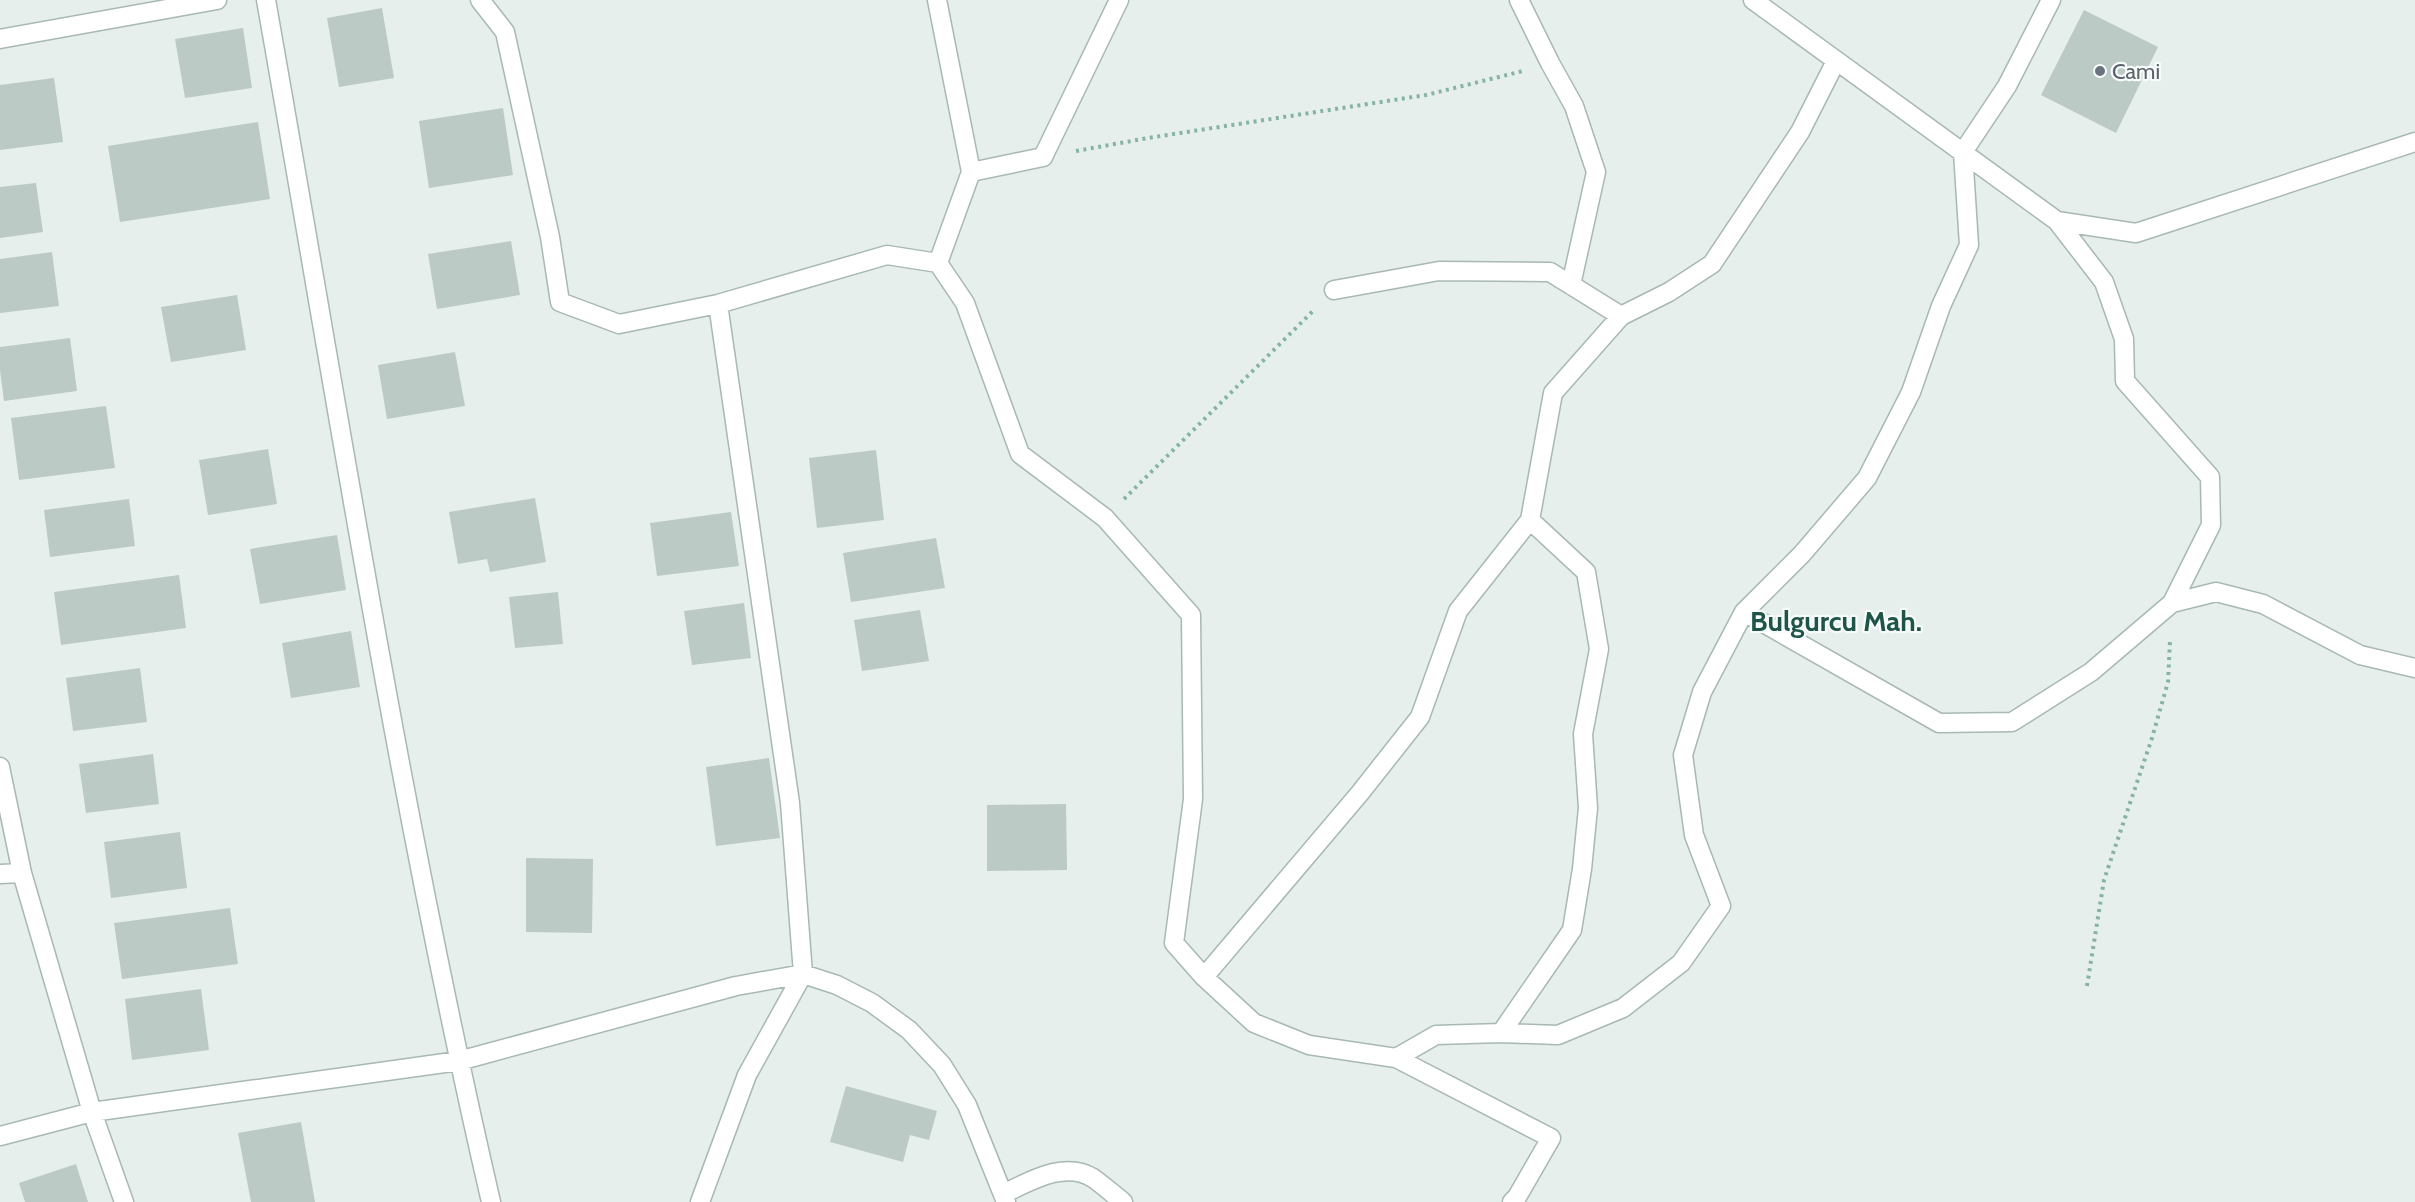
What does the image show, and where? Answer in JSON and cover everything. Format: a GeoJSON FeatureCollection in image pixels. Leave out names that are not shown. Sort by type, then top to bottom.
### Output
{"type":"FeatureCollection","features":[{"type":"Feature","properties":{"kind":"street"},"geometry":{"type":"LineString","coordinates":[[0,39],[217,0]]}},
{"type":"Feature","properties":{"kind":"street"},"geometry":{"type":"LineString","coordinates":[[266,0],[396,743],[459,1060],[491,1202]]}},
{"type":"Feature","properties":{"kind":"street"},"geometry":{"type":"LineString","coordinates":[[480,0],[506,32],[550,237],[560,302],[619,324],[718,304],[887,255],[938,263],[965,303],[1020,454],[1105,518],[1191,615],[1193,799],[1174,943],[1204,978],[1254,1023],[1309,1045],[1396,1058],[1551,1138],[1512,1202]]}},
{"type":"Feature","properties":{"kind":"street"},"geometry":{"type":"LineString","coordinates":[[937,0],[971,172],[938,263]]}},
{"type":"Feature","properties":{"kind":"street"},"geometry":{"type":"LineString","coordinates":[[971,172],[1043,157],[1119,0]]}},
{"type":"Feature","properties":{"kind":"street"},"geometry":{"type":"LineString","coordinates":[[1519,0],[1574,106],[1596,172],[1571,285]]}},
{"type":"Feature","properties":{"kind":"street"},"geometry":{"type":"LineString","coordinates":[[1744,612],[1938,723],[2012,722],[2091,672],[2172,603],[2211,525],[2210,477],[2125,381],[2124,339],[2104,282],[2057,221],[1753,0]]}},
{"type":"Feature","properties":{"kind":"street"},"geometry":{"type":"LineString","coordinates":[[1396,1058],[1436,1035],[1501,1033],[1558,1035],[1623,1008],[1681,963],[1721,906],[1694,835],[1683,755],[1702,692],[1744,612],[1802,554],[1867,478],[1911,392],[1941,306],[1969,245],[1963,152],[2007,86],[2051,0]]}},
{"type":"Feature","properties":{"kind":"street"},"geometry":{"type":"LineString","coordinates":[[1204,978],[1420,717],[1458,611],[1530,520],[1553,393],[1621,316],[1669,292],[1712,264],[1800,132],[1836,61]]}},
{"type":"Feature","properties":{"kind":"street"},"geometry":{"type":"LineString","coordinates":[[2057,221],[2136,233],[2415,142]]}},
{"type":"Feature","properties":{"kind":"street"},"geometry":{"type":"LineString","coordinates":[[1334,290],[1439,271],[1550,272],[1621,316]]}},
{"type":"Feature","properties":{"kind":"street"},"geometry":{"type":"LineString","coordinates":[[700,1202],[747,1075],[803,974],[790,803],[718,304]]}},
{"type":"Feature","properties":{"kind":"street"},"geometry":{"type":"LineString","coordinates":[[1501,1033],[1572,930],[1588,808],[1583,734],[1599,649],[1586,572],[1530,520]]}},
{"type":"Feature","properties":{"kind":"street"},"geometry":{"type":"LineString","coordinates":[[2172,603],[2216,592],[2263,604],[2360,655],[2415,668]]}},
{"type":"Feature","properties":{"kind":"street"},"geometry":{"type":"LineString","coordinates":[[0,767],[22,873],[92,1112],[124,1202]]}},
{"type":"Feature","properties":{"kind":"street"},"geometry":{"type":"LineString","coordinates":[[0,874],[22,873]]}},
{"type":"Feature","properties":{"kind":"street"},"geometry":{"type":"LineString","coordinates":[[0,1136],[92,1112],[459,1060],[736,986],[803,974],[837,985],[872,1003],[909,1030],[942,1065],[967,1105],[1004,1198],[1047,1175],[1077,1172],[1092,1177],[1123,1202]]}},
{"type":"Feature","properties":{"kind":"path"},"geometry":{"type":"LineString","coordinates":[[1043,157],[1148,138],[1426,95],[1472,85],[1550,63]]}},
{"type":"Feature","properties":{"kind":"path"},"geometry":{"type":"LineString","coordinates":[[1105,518],[1334,290]]}},
{"type":"Feature","properties":{"kind":"path"},"geometry":{"type":"LineString","coordinates":[[2087,986],[2104,879],[2152,738],[2168,682],[2172,603]]}},
{"type":"Feature","properties":{"kind":"building"},"geometry":{"type":"Polygon","coordinates":[[[382,8],[394,78],[339,87],[327,18],[382,8]]]}},
{"type":"Feature","properties":{"kind":"building","name":"Cami"},"geometry":{"type":"Polygon","coordinates":[[[2084,10],[2158,47],[2116,133],[2041,95],[2084,10]]]}},
{"type":"Feature","properties":{"kind":"building"},"geometry":{"type":"Polygon","coordinates":[[[243,28],[252,88],[185,98],[175,39],[243,28]]]}},
{"type":"Feature","properties":{"kind":"building"},"geometry":{"type":"Polygon","coordinates":[[[54,78],[63,142],[0,150],[0,85],[54,78]]]}},
{"type":"Feature","properties":{"kind":"building"},"geometry":{"type":"Polygon","coordinates":[[[503,108],[513,175],[429,188],[419,121],[503,108]]]}},
{"type":"Feature","properties":{"kind":"building"},"geometry":{"type":"Polygon","coordinates":[[[258,122],[270,199],[120,222],[108,146],[258,122]]]}},
{"type":"Feature","properties":{"kind":"building"},"geometry":{"type":"Polygon","coordinates":[[[36,183],[43,232],[0,238],[0,187],[36,183]]]}},
{"type":"Feature","properties":{"kind":"building"},"geometry":{"type":"Polygon","coordinates":[[[511,241],[520,295],[437,309],[428,254],[511,241]]]}},
{"type":"Feature","properties":{"kind":"building"},"geometry":{"type":"Polygon","coordinates":[[[52,252],[59,306],[0,313],[0,259],[52,252]]]}},
{"type":"Feature","properties":{"kind":"building"},"geometry":{"type":"Polygon","coordinates":[[[237,295],[246,350],[171,362],[161,307],[237,295]]]}},
{"type":"Feature","properties":{"kind":"building"},"geometry":{"type":"Polygon","coordinates":[[[70,338],[77,391],[4,401],[0,347],[70,338]]]}},
{"type":"Feature","properties":{"kind":"building"},"geometry":{"type":"Polygon","coordinates":[[[455,352],[465,406],[387,419],[378,365],[455,352]]]}},
{"type":"Feature","properties":{"kind":"building"},"geometry":{"type":"Polygon","coordinates":[[[106,406],[115,468],[19,480],[11,418],[106,406]]]}},
{"type":"Feature","properties":{"kind":"building"},"geometry":{"type":"Polygon","coordinates":[[[268,449],[277,504],[208,515],[199,460],[268,449]]]}},
{"type":"Feature","properties":{"kind":"building"},"geometry":{"type":"Polygon","coordinates":[[[876,450],[884,520],[817,528],[809,458],[876,450]]]}},
{"type":"Feature","properties":{"kind":"building"},"geometry":{"type":"Polygon","coordinates":[[[535,498],[546,562],[490,572],[487,559],[458,564],[449,512],[535,498]]]}},
{"type":"Feature","properties":{"kind":"building"},"geometry":{"type":"Polygon","coordinates":[[[129,499],[135,546],[50,557],[44,510],[129,499]]]}},
{"type":"Feature","properties":{"kind":"building"},"geometry":{"type":"Polygon","coordinates":[[[731,512],[739,566],[657,576],[650,523],[731,512]]]}},
{"type":"Feature","properties":{"kind":"building"},"geometry":{"type":"Polygon","coordinates":[[[337,535],[346,590],[260,604],[250,549],[337,535]]]}},
{"type":"Feature","properties":{"kind":"building"},"geometry":{"type":"Polygon","coordinates":[[[936,538],[945,588],[851,602],[843,553],[936,538]]]}},
{"type":"Feature","properties":{"kind":"building"},"geometry":{"type":"Polygon","coordinates":[[[179,575],[186,628],[61,645],[54,592],[179,575]]]}},
{"type":"Feature","properties":{"kind":"building"},"geometry":{"type":"Polygon","coordinates":[[[558,592],[563,644],[515,648],[509,597],[558,592]]]}},
{"type":"Feature","properties":{"kind":"building"},"geometry":{"type":"Polygon","coordinates":[[[744,603],[751,658],[692,665],[684,611],[744,603]]]}},
{"type":"Feature","properties":{"kind":"building"},"geometry":{"type":"Polygon","coordinates":[[[920,610],[929,661],[862,671],[854,620],[920,610]]]}},
{"type":"Feature","properties":{"kind":"building"},"geometry":{"type":"Polygon","coordinates":[[[351,631],[360,687],[291,698],[282,643],[351,631]]]}},
{"type":"Feature","properties":{"kind":"building"},"geometry":{"type":"Polygon","coordinates":[[[140,668],[147,722],[73,731],[66,678],[140,668]]]}},
{"type":"Feature","properties":{"kind":"building"},"geometry":{"type":"Polygon","coordinates":[[[153,754],[159,804],[86,813],[79,764],[153,754]]]}},
{"type":"Feature","properties":{"kind":"building"},"geometry":{"type":"Polygon","coordinates":[[[769,758],[780,838],[716,846],[706,767],[769,758]]]}},
{"type":"Feature","properties":{"kind":"building"},"geometry":{"type":"Polygon","coordinates":[[[1066,804],[1067,870],[987,871],[987,805],[1066,804]]]}},
{"type":"Feature","properties":{"kind":"building"},"geometry":{"type":"Polygon","coordinates":[[[180,832],[187,888],[111,898],[104,842],[180,832]]]}},
{"type":"Feature","properties":{"kind":"building"},"geometry":{"type":"Polygon","coordinates":[[[526,858],[593,859],[592,933],[526,932],[526,858]]]}},
{"type":"Feature","properties":{"kind":"building"},"geometry":{"type":"Polygon","coordinates":[[[230,908],[238,964],[122,979],[114,923],[230,908]]]}},
{"type":"Feature","properties":{"kind":"building"},"geometry":{"type":"Polygon","coordinates":[[[201,989],[209,1050],[132,1060],[125,999],[201,989]]]}},
{"type":"Feature","properties":{"kind":"building"},"geometry":{"type":"Polygon","coordinates":[[[846,1086],[937,1111],[929,1140],[910,1135],[903,1162],[830,1142],[846,1086]]]}},
{"type":"Feature","properties":{"kind":"building"},"geometry":{"type":"Polygon","coordinates":[[[301,1122],[315,1202],[251,1202],[238,1133],[301,1122]]]}},
{"type":"Feature","properties":{"kind":"building"},"geometry":{"type":"Polygon","coordinates":[[[76,1164],[88,1202],[25,1202],[19,1183],[76,1164]]]}},
{"type":"Feature","properties":{"kind":"place","name":"Cami"},"geometry":{"type":"Point","coordinates":[2100,71]}},
{"type":"Feature","properties":{"kind":"district","name":"Bulgurcu Mah."},"geometry":{"type":"Point","coordinates":[1836,621]}}]}
